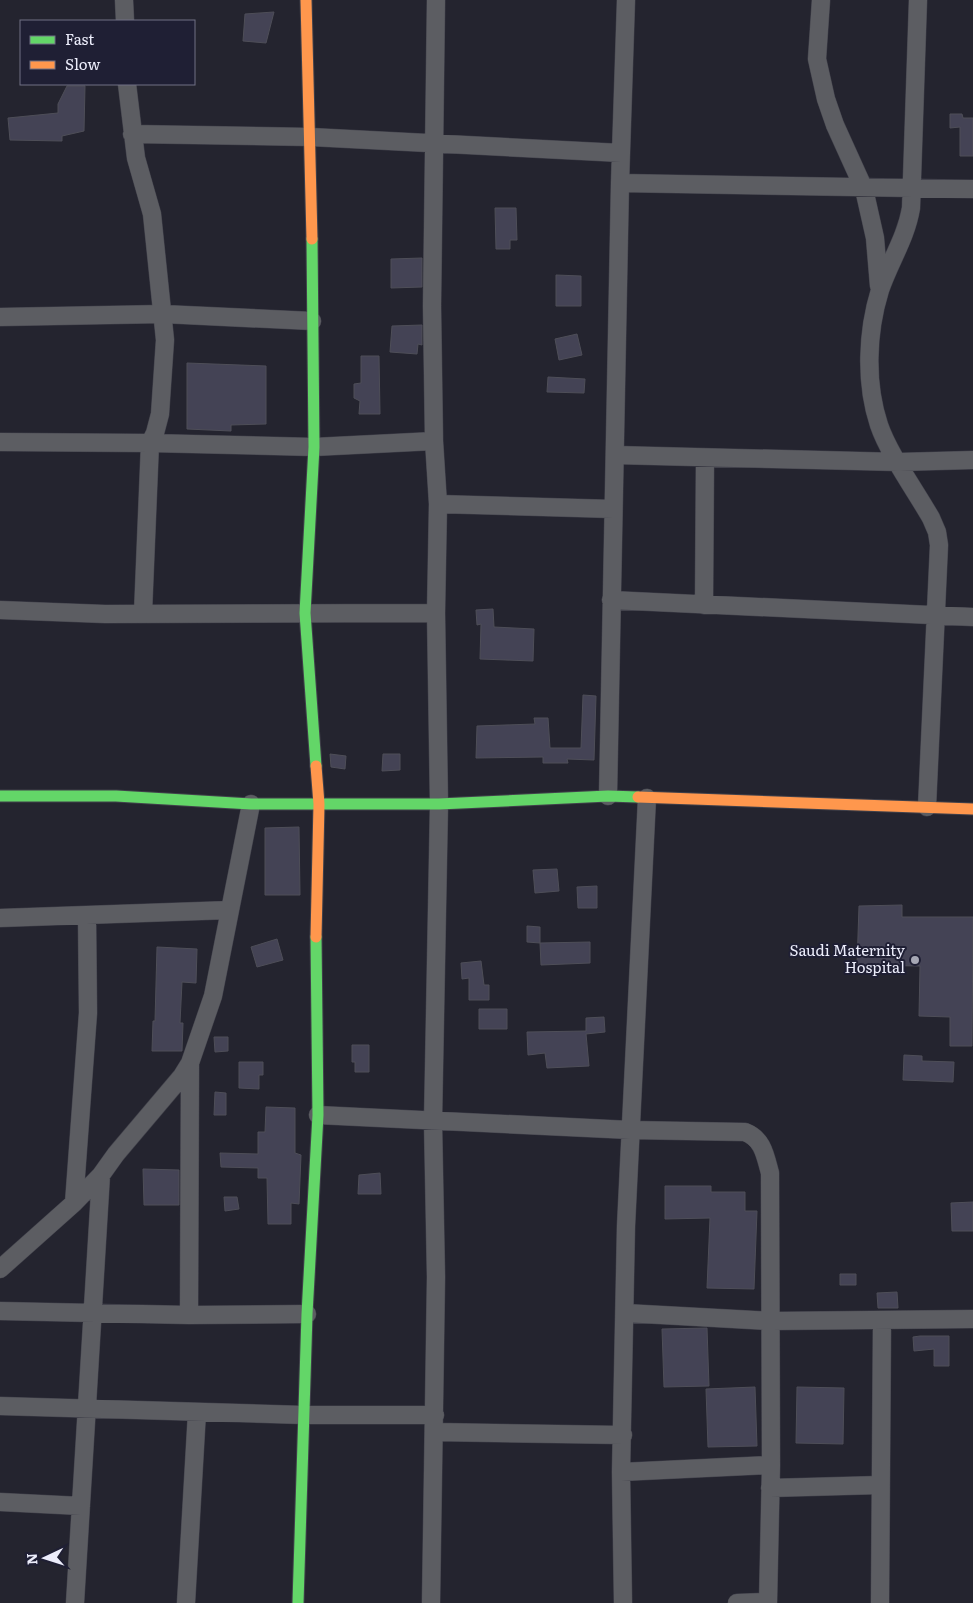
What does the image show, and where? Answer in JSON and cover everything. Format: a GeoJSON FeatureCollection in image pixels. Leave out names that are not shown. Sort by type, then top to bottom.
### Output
{"type":"FeatureCollection","features":[{"type":"Feature","properties":{"kind":"street"},"geometry":{"type":"LineString","coordinates":[[124,0],[125,20]]}},
{"type":"Feature","properties":{"kind":"street"},"geometry":{"type":"LineString","coordinates":[[298,1603],[307,1314],[318,1115],[315,980],[319,804],[306,613],[314,447],[310,138],[306,0]]}},
{"type":"Feature","properties":{"kind":"street"},"geometry":{"type":"LineString","coordinates":[[432,1603],[436,1277],[433,1122],[440,804],[436,613],[438,504],[434,441],[432,306],[436,144],[436,0]]}},
{"type":"Feature","properties":{"kind":"street"},"geometry":{"type":"LineString","coordinates":[[608,796],[620,183],[626,0]]}},
{"type":"Feature","properties":{"kind":"street"},"geometry":{"type":"LineString","coordinates":[[821,0],[816,59],[829,108],[864,189],[875,238],[880,292]]}},
{"type":"Feature","properties":{"kind":"street"},"geometry":{"type":"LineString","coordinates":[[918,0],[908,226],[902,244],[891,260],[880,292],[869,350],[870,390],[879,426],[932,518],[938,532],[939,545],[927,807]]}},
{"type":"Feature","properties":{"kind":"street"},"geometry":{"type":"LineString","coordinates":[[127,85],[132,134],[152,214],[165,340],[160,414],[156,433],[150,442],[143,613]]}},
{"type":"Feature","properties":{"kind":"street"},"geometry":{"type":"LineString","coordinates":[[132,134],[310,138],[621,152]]}},
{"type":"Feature","properties":{"kind":"street"},"geometry":{"type":"LineString","coordinates":[[620,183],[864,189],[973,189]]}},
{"type":"Feature","properties":{"kind":"street"},"geometry":{"type":"LineString","coordinates":[[0,317],[163,314],[312,321]]}},
{"type":"Feature","properties":{"kind":"street"},"geometry":{"type":"LineString","coordinates":[[0,442],[150,442],[314,447],[434,441]]}},
{"type":"Feature","properties":{"kind":"street"},"geometry":{"type":"LineString","coordinates":[[614,455],[899,462],[973,460]]}},
{"type":"Feature","properties":{"kind":"street"},"geometry":{"type":"LineString","coordinates":[[704,605],[705,458]]}},
{"type":"Feature","properties":{"kind":"street"},"geometry":{"type":"LineString","coordinates":[[438,504],[613,509]]}},
{"type":"Feature","properties":{"kind":"street"},"geometry":{"type":"LineString","coordinates":[[612,600],[973,617]]}},
{"type":"Feature","properties":{"kind":"street"},"geometry":{"type":"LineString","coordinates":[[0,610],[143,613],[436,613]]}},
{"type":"Feature","properties":{"kind":"street"},"geometry":{"type":"LineString","coordinates":[[0,796],[116,796],[251,804],[440,804],[608,796],[973,809]]}},
{"type":"Feature","properties":{"kind":"street"},"geometry":{"type":"LineString","coordinates":[[623,1603],[621,1472],[626,1226],[647,798]]}},
{"type":"Feature","properties":{"kind":"street"},"geometry":{"type":"LineString","coordinates":[[0,1269],[74,1203],[101,1175],[116,1154],[182,1076],[190,1063],[214,996],[251,804]]}},
{"type":"Feature","properties":{"kind":"street"},"geometry":{"type":"LineString","coordinates":[[0,918],[230,910]]}},
{"type":"Feature","properties":{"kind":"street"},"geometry":{"type":"LineString","coordinates":[[74,1203],[88,1013],[87,915]]}},
{"type":"Feature","properties":{"kind":"street"},"geometry":{"type":"LineString","coordinates":[[188,1316],[190,1063]]}},
{"type":"Feature","properties":{"kind":"street"},"geometry":{"type":"LineString","coordinates":[[318,1115],[630,1130],[745,1132],[755,1136],[762,1145],[770,1173],[771,1465],[768,1603],[738,1603]]}},
{"type":"Feature","properties":{"kind":"street"},"geometry":{"type":"LineString","coordinates":[[75,1603],[101,1175]]}},
{"type":"Feature","properties":{"kind":"street"},"geometry":{"type":"LineString","coordinates":[[0,1311],[188,1316],[307,1314]]}},
{"type":"Feature","properties":{"kind":"street"},"geometry":{"type":"LineString","coordinates":[[625,1313],[771,1321],[882,1322],[973,1319]]}},
{"type":"Feature","properties":{"kind":"street"},"geometry":{"type":"LineString","coordinates":[[880,1603],[882,1322]]}},
{"type":"Feature","properties":{"kind":"street"},"geometry":{"type":"LineString","coordinates":[[0,1406],[304,1414],[622,1435]]}},
{"type":"Feature","properties":{"kind":"street"},"geometry":{"type":"LineString","coordinates":[[186,1603],[197,1412]]}},
{"type":"Feature","properties":{"kind":"street"},"geometry":{"type":"LineString","coordinates":[[621,1472],[771,1465]]}},
{"type":"Feature","properties":{"kind":"street"},"geometry":{"type":"LineString","coordinates":[[770,1488],[880,1484]]}},
{"type":"Feature","properties":{"kind":"street"},"geometry":{"type":"LineString","coordinates":[[0,1502],[81,1506]]}},
{"type":"Feature","properties":{"kind":"building"},"geometry":{"type":"Polygon","coordinates":[[[274,12],[266,43],[243,41],[245,14],[274,12]]]}},
{"type":"Feature","properties":{"kind":"building"},"geometry":{"type":"Polygon","coordinates":[[[67,86],[85,86],[84,131],[62,136],[62,141],[10,140],[8,118],[58,113],[58,104],[67,86]]]}},
{"type":"Feature","properties":{"kind":"building"},"geometry":{"type":"Polygon","coordinates":[[[950,114],[962,114],[963,118],[973,118],[973,156],[960,156],[960,127],[950,128],[950,114]]]}},
{"type":"Feature","properties":{"kind":"building"},"geometry":{"type":"Polygon","coordinates":[[[495,208],[516,208],[517,240],[510,240],[510,249],[496,249],[495,208]]]}},
{"type":"Feature","properties":{"kind":"building"},"geometry":{"type":"Polygon","coordinates":[[[422,258],[422,287],[391,288],[391,259],[422,258]]]}},
{"type":"Feature","properties":{"kind":"building"},"geometry":{"type":"Polygon","coordinates":[[[556,275],[581,276],[581,306],[556,306],[556,275]]]}},
{"type":"Feature","properties":{"kind":"building"},"geometry":{"type":"Polygon","coordinates":[[[422,325],[422,345],[418,344],[417,354],[390,352],[392,326],[422,325]]]}},
{"type":"Feature","properties":{"kind":"building"},"geometry":{"type":"Polygon","coordinates":[[[577,334],[582,355],[559,360],[555,339],[577,334]]]}},
{"type":"Feature","properties":{"kind":"building"},"geometry":{"type":"Polygon","coordinates":[[[361,356],[379,356],[380,414],[359,414],[360,401],[354,398],[354,384],[361,383],[361,356]]]}},
{"type":"Feature","properties":{"kind":"building"},"geometry":{"type":"Polygon","coordinates":[[[187,363],[266,366],[266,424],[231,425],[231,431],[187,429],[187,363]]]}},
{"type":"Feature","properties":{"kind":"building"},"geometry":{"type":"Polygon","coordinates":[[[548,377],[585,379],[584,393],[547,392],[548,377]]]}},
{"type":"Feature","properties":{"kind":"building"},"geometry":{"type":"Polygon","coordinates":[[[493,609],[494,627],[534,629],[533,661],[480,659],[481,624],[477,625],[476,610],[493,609]]]}},
{"type":"Feature","properties":{"kind":"building"},"geometry":{"type":"Polygon","coordinates":[[[583,695],[596,696],[594,760],[567,759],[568,763],[543,763],[543,757],[476,758],[477,726],[535,724],[534,718],[548,718],[550,748],[581,748],[583,695]]]}},
{"type":"Feature","properties":{"kind":"building"},"geometry":{"type":"Polygon","coordinates":[[[330,754],[346,756],[345,769],[331,767],[330,754]]]}},
{"type":"Feature","properties":{"kind":"building"},"geometry":{"type":"Polygon","coordinates":[[[383,754],[400,754],[400,770],[382,771],[383,754]]]}},
{"type":"Feature","properties":{"kind":"building"},"geometry":{"type":"Polygon","coordinates":[[[299,827],[300,895],[265,895],[265,828],[299,827]]]}},
{"type":"Feature","properties":{"kind":"building"},"geometry":{"type":"Polygon","coordinates":[[[557,869],[559,891],[535,893],[533,870],[557,869]]]}},
{"type":"Feature","properties":{"kind":"building"},"geometry":{"type":"Polygon","coordinates":[[[597,886],[597,908],[578,908],[577,887],[597,886]]]}},
{"type":"Feature","properties":{"kind":"building","name":"Saudi Maternity Hospital"},"geometry":{"type":"Polygon","coordinates":[[[902,905],[902,917],[973,917],[972,1046],[950,1046],[950,1017],[919,1016],[920,966],[857,965],[859,906],[902,905]]]}},
{"type":"Feature","properties":{"kind":"building"},"geometry":{"type":"Polygon","coordinates":[[[527,926],[540,927],[540,943],[527,942],[527,926]]]}},
{"type":"Feature","properties":{"kind":"building"},"geometry":{"type":"Polygon","coordinates":[[[277,939],[283,960],[257,967],[251,947],[277,939]]]}},
{"type":"Feature","properties":{"kind":"building"},"geometry":{"type":"Polygon","coordinates":[[[590,942],[590,963],[541,965],[540,943],[590,942]]]}},
{"type":"Feature","properties":{"kind":"building"},"geometry":{"type":"Polygon","coordinates":[[[157,947],[197,949],[196,983],[182,982],[180,1023],[183,1023],[182,1051],[152,1051],[153,1021],[155,1021],[157,947]]]}},
{"type":"Feature","properties":{"kind":"building"},"geometry":{"type":"Polygon","coordinates":[[[481,961],[484,985],[489,985],[489,1000],[469,1000],[469,978],[462,979],[461,963],[481,961]]]}},
{"type":"Feature","properties":{"kind":"building"},"geometry":{"type":"Polygon","coordinates":[[[479,1009],[507,1009],[507,1029],[479,1029],[479,1009]]]}},
{"type":"Feature","properties":{"kind":"building"},"geometry":{"type":"Polygon","coordinates":[[[604,1017],[605,1032],[586,1034],[589,1066],[547,1068],[545,1053],[528,1055],[527,1032],[586,1031],[586,1018],[604,1017]]]}},
{"type":"Feature","properties":{"kind":"building"},"geometry":{"type":"Polygon","coordinates":[[[214,1037],[228,1037],[228,1051],[215,1052],[214,1037]]]}},
{"type":"Feature","properties":{"kind":"building"},"geometry":{"type":"Polygon","coordinates":[[[352,1045],[369,1045],[369,1072],[355,1072],[355,1062],[352,1062],[352,1045]]]}},
{"type":"Feature","properties":{"kind":"building"},"geometry":{"type":"Polygon","coordinates":[[[904,1055],[922,1056],[922,1061],[954,1062],[953,1082],[903,1080],[904,1055]]]}},
{"type":"Feature","properties":{"kind":"building"},"geometry":{"type":"Polygon","coordinates":[[[239,1062],[263,1062],[263,1075],[259,1075],[259,1089],[239,1088],[239,1062]]]}},
{"type":"Feature","properties":{"kind":"building"},"geometry":{"type":"Polygon","coordinates":[[[215,1092],[226,1093],[226,1115],[214,1115],[215,1092]]]}},
{"type":"Feature","properties":{"kind":"building"},"geometry":{"type":"Polygon","coordinates":[[[266,1107],[295,1108],[295,1153],[301,1155],[299,1204],[291,1203],[291,1224],[268,1224],[267,1178],[258,1178],[258,1168],[221,1167],[220,1153],[258,1154],[258,1132],[265,1132],[266,1107]]]}},
{"type":"Feature","properties":{"kind":"building"},"geometry":{"type":"Polygon","coordinates":[[[143,1169],[179,1170],[179,1205],[144,1205],[143,1169]]]}},
{"type":"Feature","properties":{"kind":"building"},"geometry":{"type":"Polygon","coordinates":[[[380,1173],[381,1194],[358,1194],[359,1175],[380,1173]]]}},
{"type":"Feature","properties":{"kind":"building"},"geometry":{"type":"Polygon","coordinates":[[[665,1186],[711,1186],[711,1192],[745,1192],[745,1211],[757,1211],[754,1289],[707,1288],[710,1218],[665,1219],[665,1186]]]}},
{"type":"Feature","properties":{"kind":"building"},"geometry":{"type":"Polygon","coordinates":[[[224,1197],[237,1197],[239,1209],[225,1211],[224,1197]]]}},
{"type":"Feature","properties":{"kind":"building"},"geometry":{"type":"Polygon","coordinates":[[[973,1202],[973,1231],[952,1231],[951,1203],[973,1202]]]}},
{"type":"Feature","properties":{"kind":"building"},"geometry":{"type":"Polygon","coordinates":[[[840,1274],[856,1274],[856,1285],[840,1285],[840,1274]]]}},
{"type":"Feature","properties":{"kind":"building"},"geometry":{"type":"Polygon","coordinates":[[[897,1292],[898,1308],[878,1308],[877,1293],[897,1292]]]}},
{"type":"Feature","properties":{"kind":"building"},"geometry":{"type":"Polygon","coordinates":[[[707,1328],[709,1386],[664,1387],[662,1329],[707,1328]]]}},
{"type":"Feature","properties":{"kind":"building"},"geometry":{"type":"Polygon","coordinates":[[[949,1336],[949,1366],[934,1366],[934,1349],[914,1351],[913,1337],[949,1336]]]}},
{"type":"Feature","properties":{"kind":"building"},"geometry":{"type":"Polygon","coordinates":[[[755,1387],[757,1446],[708,1447],[706,1389],[755,1387]]]}},
{"type":"Feature","properties":{"kind":"building"},"geometry":{"type":"Polygon","coordinates":[[[797,1387],[844,1388],[843,1444],[796,1443],[797,1387]]]}},
{"type":"Feature","properties":{"kind":"traffic: fast"},"geometry":{"type":"LineString","coordinates":[[312,239],[314,447],[305,613],[316,766]]}},
{"type":"Feature","properties":{"kind":"traffic: fast"},"geometry":{"type":"LineString","coordinates":[[0,796],[116,796],[251,804],[439,804],[608,796],[638,797]]}},
{"type":"Feature","properties":{"kind":"traffic: fast"},"geometry":{"type":"LineString","coordinates":[[298,1603],[307,1314],[318,1115],[316,937]]}},
{"type":"Feature","properties":{"kind":"traffic: slow"},"geometry":{"type":"LineString","coordinates":[[306,0],[312,239]]}},
{"type":"Feature","properties":{"kind":"traffic: slow"},"geometry":{"type":"LineString","coordinates":[[316,766],[319,804],[316,937]]}},
{"type":"Feature","properties":{"kind":"traffic: slow"},"geometry":{"type":"LineString","coordinates":[[638,797],[973,809]]}},
{"type":"Feature","properties":{"kind":"place","name":"Saudi Maternity Hospital"},"geometry":{"type":"Point","coordinates":[915,960]}}]}
